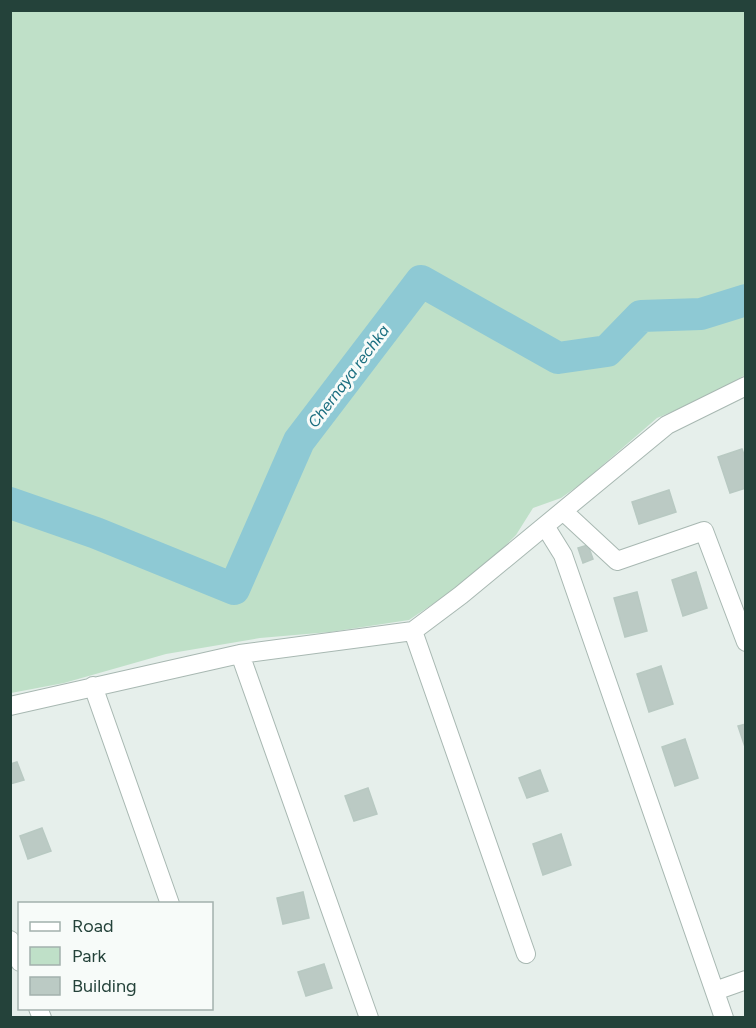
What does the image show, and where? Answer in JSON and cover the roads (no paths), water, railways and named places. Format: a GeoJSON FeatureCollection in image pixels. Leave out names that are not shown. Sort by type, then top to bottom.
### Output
{"type":"FeatureCollection","features":[{"type":"Feature","properties":{"kind":"street"},"geometry":{"type":"LineString","coordinates":[[10,706],[240,654],[413,631],[461,596],[667,425],[745,387]]}},
{"type":"Feature","properties":{"kind":"street"},"geometry":{"type":"LineString","coordinates":[[563,511],[617,561],[704,531],[746,642]]}},
{"type":"Feature","properties":{"kind":"street"},"geometry":{"type":"LineString","coordinates":[[545,526],[563,555],[724,1017]]}},
{"type":"Feature","properties":{"kind":"street"},"geometry":{"type":"LineString","coordinates":[[413,631],[526,954]]}},
{"type":"Feature","properties":{"kind":"street"},"geometry":{"type":"LineString","coordinates":[[240,654],[369,1017]]}},
{"type":"Feature","properties":{"kind":"street"},"geometry":{"type":"LineString","coordinates":[[93,686],[170,902]]}},
{"type":"Feature","properties":{"kind":"street"},"geometry":{"type":"LineString","coordinates":[[10,940],[18,958]]}},
{"type":"Feature","properties":{"kind":"street"},"geometry":{"type":"LineString","coordinates":[[715,991],[746,980]]}},
{"type":"Feature","properties":{"kind":"waterway","name":"Chernaya rechka"},"geometry":{"type":"LineString","coordinates":[[10,503],[96,533],[234,589],[299,441],[421,281],[558,358],[607,351],[641,316],[701,314],[746,300]]}}]}
